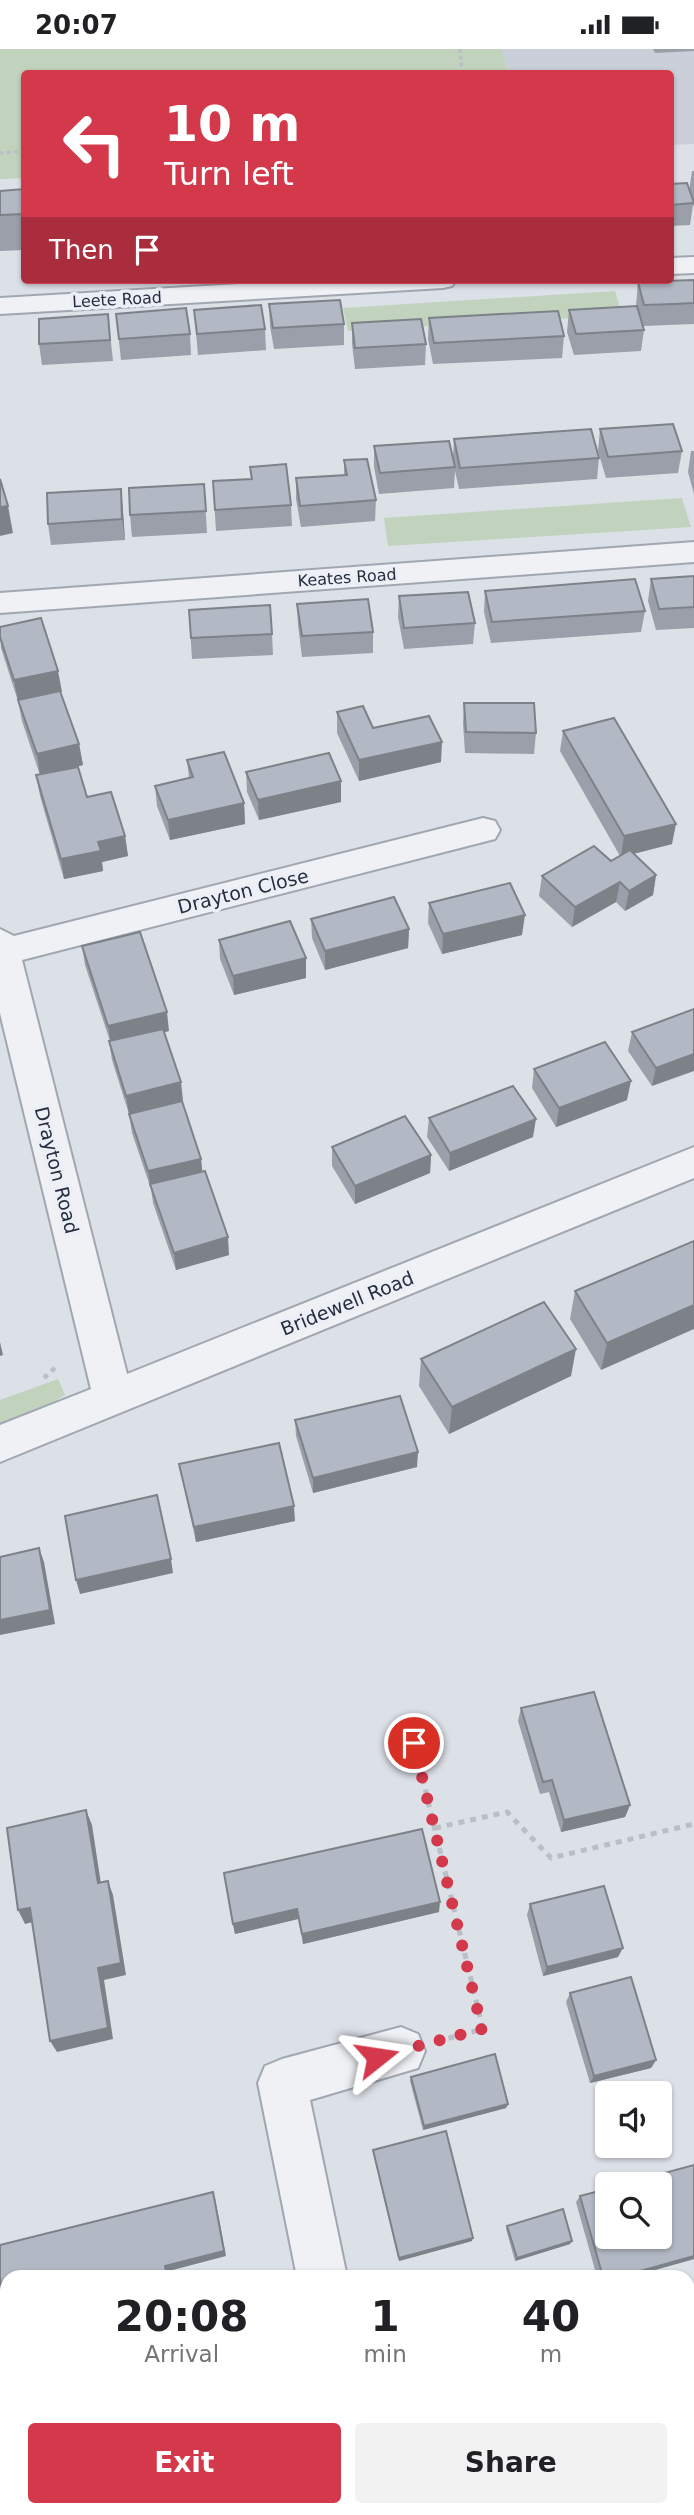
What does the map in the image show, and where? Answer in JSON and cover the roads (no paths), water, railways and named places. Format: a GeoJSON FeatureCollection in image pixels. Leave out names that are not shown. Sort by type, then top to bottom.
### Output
{"type":"FeatureCollection","features":[{"type":"Feature","properties":{"kind":"street"},"geometry":{"type":"LineString","coordinates":[[674,266],[694,265]]}},
{"type":"Feature","properties":{"kind":"street","name":"Leete Road"},"geometry":{"type":"LineString","coordinates":[[0,306],[375,284]]}},
{"type":"Feature","properties":{"kind":"street","name":"Keates Road"},"geometry":{"type":"LineString","coordinates":[[0,603],[694,552]]}},
{"type":"Feature","properties":{"kind":"street","name":"Drayton Close"},"geometry":{"type":"LineString","coordinates":[[1,947],[483,830]]}},
{"type":"Feature","properties":{"kind":"street","name":"Drayton Road"},"geometry":{"type":"LineString","coordinates":[[1,947],[113,1398]]}},
{"type":"Feature","properties":{"kind":"street","name":"Bridewell Road"},"geometry":{"type":"LineString","coordinates":[[0,1444],[694,1162]]}},
{"type":"Feature","properties":{"kind":"street"},"geometry":{"type":"LineString","coordinates":[[321,2270],[282,2083],[401,2051]]}}]}
